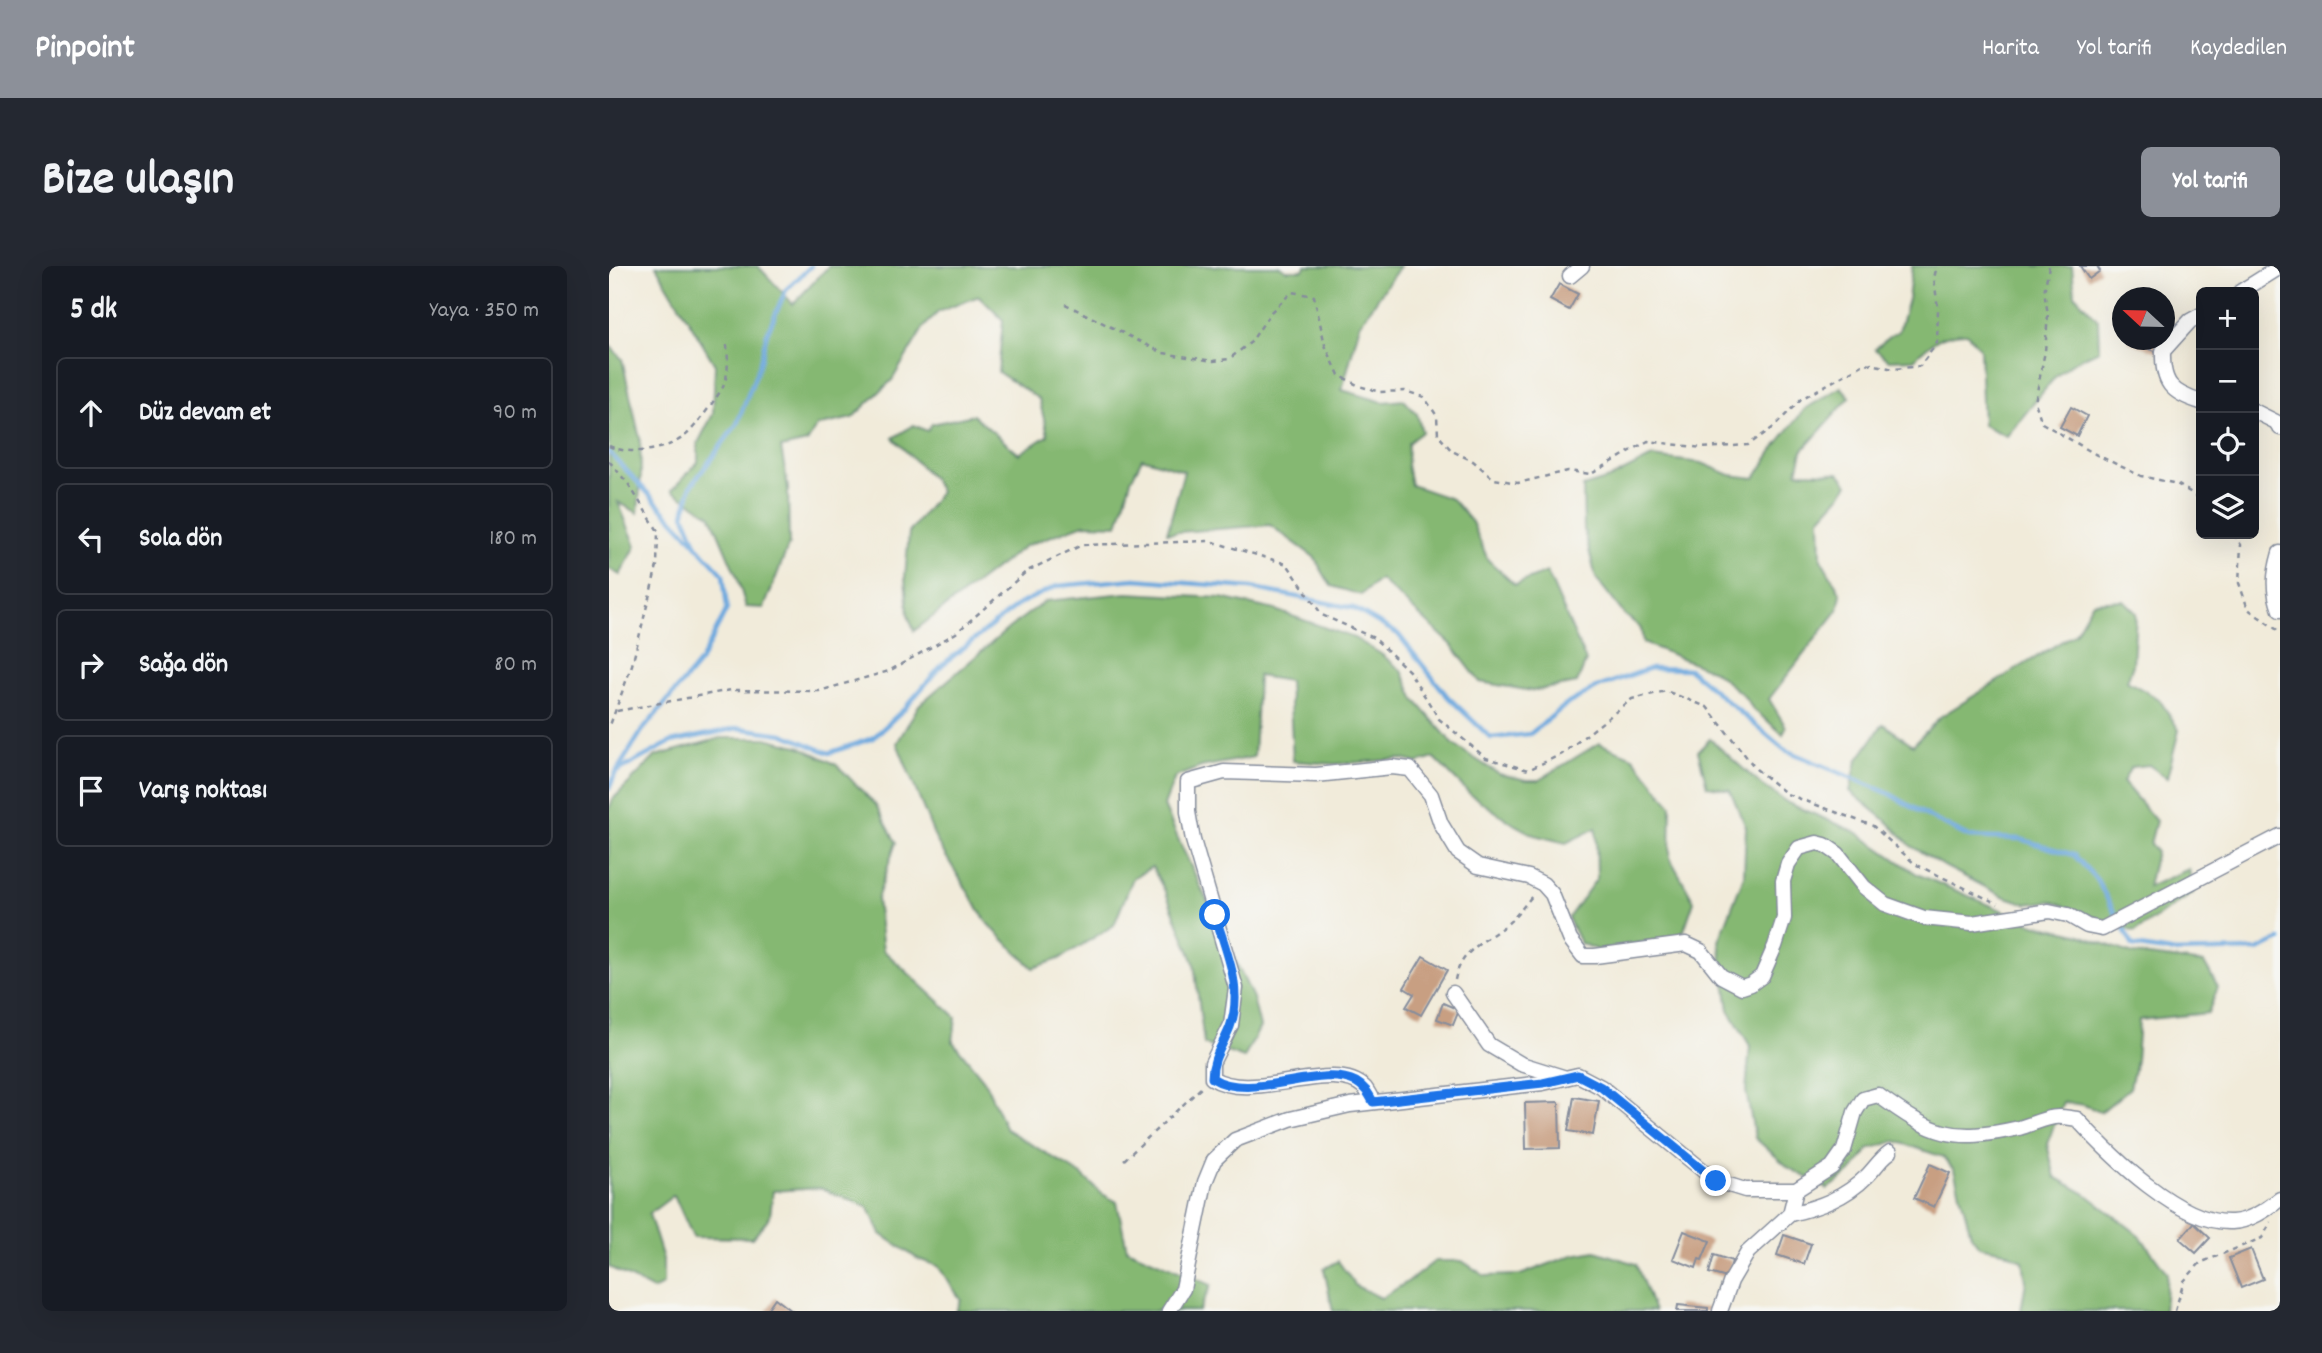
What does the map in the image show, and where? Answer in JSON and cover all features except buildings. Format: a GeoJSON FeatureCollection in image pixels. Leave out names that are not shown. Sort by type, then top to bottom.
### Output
{"type":"FeatureCollection","features":[{"type":"Feature","properties":{"kind":"street"},"geometry":{"type":"LineString","coordinates":[[1570,276],[1582,266]]}},
{"type":"Feature","properties":{"kind":"street"},"geometry":{"type":"LineString","coordinates":[[2248,287],[2280,267]]}},
{"type":"Feature","properties":{"kind":"street"},"geometry":{"type":"LineString","coordinates":[[2196,318],[2163,351],[2162,370],[2172,389],[2196,401]]}},
{"type":"Feature","properties":{"kind":"street"},"geometry":{"type":"LineString","coordinates":[[2258,413],[2276,422],[2280,428]]}},
{"type":"Feature","properties":{"kind":"street"},"geometry":{"type":"LineString","coordinates":[[2280,553],[2273,579],[2280,610]]}},
{"type":"Feature","properties":{"kind":"street"},"geometry":{"type":"LineString","coordinates":[[1373,1102],[1366,1089],[1355,1081],[1334,1077],[1237,1086],[1221,1084],[1212,1078],[1212,1063],[1231,1025],[1236,988],[1193,840],[1188,812],[1188,782],[1224,772],[1315,775],[1392,767],[1411,769],[1431,794],[1441,824],[1458,852],[1478,866],[1529,877],[1543,884],[1552,894],[1570,939],[1583,956],[1686,944],[1701,951],[1721,976],[1742,987],[1762,976],[1775,946],[1784,918],[1783,881],[1789,864],[1800,848],[1817,843],[1838,854],[1864,887],[1885,904],[1924,918],[1972,923],[2049,911],[2068,915],[2087,926],[2102,929],[2280,836]]}},
{"type":"Feature","properties":{"kind":"street"},"geometry":{"type":"LineString","coordinates":[[1453,993],[1489,1045],[1521,1064],[1568,1078]]}},
{"type":"Feature","properties":{"kind":"street"},"geometry":{"type":"LineString","coordinates":[[1169,1311],[1182,1289],[1205,1182],[1214,1160],[1235,1140],[1290,1119],[1350,1105],[1456,1094],[1578,1075],[1601,1087],[1716,1181],[1745,1190],[1796,1190],[1832,1167],[1844,1150],[1855,1112],[1863,1099],[1878,1095],[1906,1116],[1930,1129],[1956,1136],[1990,1134],[2036,1124],[2052,1117],[2077,1119],[2143,1183],[2196,1216],[2232,1222],[2261,1214],[2280,1199]]}},
{"type":"Feature","properties":{"kind":"street"},"geometry":{"type":"LineString","coordinates":[[1720,1311],[1731,1281],[1748,1252],[1790,1214],[1818,1207],[1843,1196],[1890,1152]]}},
{"type":"Feature","properties":{"kind":"street"},"geometry":{"type":"LineString","coordinates":[[1790,1214],[1796,1190]]}},
{"type":"Feature","properties":{"kind":"path"},"geometry":{"type":"LineString","coordinates":[[1065,304],[1163,353],[1213,360],[1229,359],[1251,342],[1271,312],[1292,292],[1314,296],[1325,345],[1339,375],[1359,386],[1380,392],[1405,391],[1424,397],[1437,416],[1438,435],[1452,451],[1473,461],[1494,479],[1518,483],[1568,471],[1591,474],[1648,441],[1702,448],[1748,445],[1774,427],[1801,398],[1866,363],[1894,369],[1920,366],[1937,343],[1938,309],[1934,278],[1937,266]]}},
{"type":"Feature","properties":{"kind":"path"},"geometry":{"type":"LineString","coordinates":[[2049,266],[2045,292],[2048,314],[2045,351],[2035,402],[2042,423],[2095,454],[2141,476],[2177,484],[2196,496]]}},
{"type":"Feature","properties":{"kind":"path"},"geometry":{"type":"LineString","coordinates":[[609,446],[619,450],[659,449],[687,435],[724,386],[729,363],[727,345]]}},
{"type":"Feature","properties":{"kind":"path"},"geometry":{"type":"LineString","coordinates":[[609,461],[629,485],[657,531],[657,566],[632,666],[609,728]]}},
{"type":"Feature","properties":{"kind":"path"},"geometry":{"type":"LineString","coordinates":[[2237,539],[2241,545],[2239,583],[2248,610],[2280,632]]}},
{"type":"Feature","properties":{"kind":"path"},"geometry":{"type":"LineString","coordinates":[[617,711],[731,690],[819,691],[830,688],[889,671],[956,633],[1027,570],[1082,545],[1210,541],[1287,564],[1322,615],[1374,638],[1409,671],[1439,719],[1486,758],[1528,770],[1562,754],[1632,699],[1666,691],[1707,707],[1756,769],[1787,794],[1873,826],[1915,864],[2020,915]]}},
{"type":"Feature","properties":{"kind":"path"},"geometry":{"type":"LineString","coordinates":[[1453,993],[1460,961],[1510,922],[1543,884]]}},
{"type":"Feature","properties":{"kind":"path"},"geometry":{"type":"LineString","coordinates":[[1124,1160],[1212,1078]]}},
{"type":"Feature","properties":{"kind":"path"},"geometry":{"type":"LineString","coordinates":[[2175,1311],[2184,1280],[2200,1263],[2262,1238],[2274,1217]]}},
{"type":"Feature","properties":{"kind":"green space"},"geometry":{"type":"Polygon","coordinates":[[[656,266],[758,266],[793,304],[829,266],[1279,266],[1286,270],[1303,270],[1305,266],[1400,266],[1360,324],[1342,390],[1383,402],[1404,400],[1417,414],[1422,432],[1408,443],[1407,465],[1411,485],[1452,499],[1472,522],[1488,560],[1515,585],[1547,572],[1586,661],[1577,683],[1532,691],[1480,682],[1451,644],[1380,579],[1361,595],[1331,586],[1314,557],[1270,525],[1167,533],[1184,471],[1142,458],[1131,480],[1118,525],[1084,524],[1025,546],[914,631],[908,615],[905,577],[909,533],[940,492],[933,479],[893,438],[914,425],[927,431],[932,424],[973,415],[1019,454],[1048,435],[1039,399],[998,372],[1003,320],[979,296],[938,312],[924,327],[892,380],[852,418],[817,426],[807,442],[781,448],[788,488],[789,544],[764,608],[746,607],[737,577],[711,516],[672,490],[698,462],[698,443],[713,414],[715,365],[656,266]]]}},
{"type":"Feature","properties":{"kind":"green space"},"geometry":{"type":"Polygon","coordinates":[[[1912,266],[2072,266],[2075,295],[2098,320],[2099,350],[2072,363],[2055,377],[2007,436],[1983,425],[1980,349],[1967,333],[1951,334],[1938,340],[1914,359],[1889,360],[1875,349],[1899,331],[1908,299],[1912,266]]]}},
{"type":"Feature","properties":{"kind":"green space"},"geometry":{"type":"Polygon","coordinates":[[[609,345],[622,359],[640,439],[638,513],[618,502],[636,546],[620,575],[609,569],[609,345]]]}},
{"type":"Feature","properties":{"kind":"green space"},"geometry":{"type":"Polygon","coordinates":[[[1841,387],[1850,397],[1802,451],[1797,472],[1839,473],[1848,484],[1820,518],[1821,559],[1841,594],[1838,610],[1769,699],[1786,727],[1783,734],[1714,671],[1643,643],[1641,628],[1624,614],[1596,578],[1584,530],[1583,487],[1609,479],[1652,457],[1702,463],[1730,475],[1755,478],[1777,444],[1805,409],[1841,387]]]}},
{"type":"Feature","properties":{"kind":"green space"},"geometry":{"type":"Polygon","coordinates":[[[1127,593],[1221,598],[1275,610],[1354,638],[1381,654],[1402,671],[1415,700],[1454,745],[1499,774],[1539,780],[1599,743],[1633,757],[1671,805],[1670,858],[1694,901],[1682,936],[1598,950],[1580,943],[1568,918],[1597,878],[1596,828],[1566,843],[1534,835],[1470,794],[1434,758],[1418,763],[1401,759],[1335,764],[1293,761],[1289,681],[1258,676],[1254,757],[1201,767],[1175,777],[1164,806],[1253,998],[1260,1027],[1244,1058],[1204,1044],[1194,963],[1166,893],[1152,867],[1133,878],[1114,925],[1059,959],[1033,968],[988,924],[936,840],[897,743],[919,705],[1045,601],[1127,593]]]}},
{"type":"Feature","properties":{"kind":"green space"},"geometry":{"type":"Polygon","coordinates":[[[2123,600],[2136,613],[2133,665],[2127,681],[2159,699],[2179,730],[2167,778],[2149,765],[2131,767],[2123,782],[2156,821],[2150,844],[2156,851],[2148,887],[2189,869],[2193,893],[2135,932],[2051,901],[2027,904],[2003,896],[1911,846],[1889,823],[1850,791],[1857,761],[1883,724],[1913,745],[1940,717],[2075,633],[2093,602],[2123,600]]]}},
{"type":"Feature","properties":{"kind":"green space"},"geometry":{"type":"Polygon","coordinates":[[[721,738],[766,738],[801,747],[837,765],[876,805],[896,842],[877,899],[883,950],[956,1017],[953,1042],[984,1080],[1006,1129],[1082,1175],[1102,1194],[1117,1202],[1127,1249],[1211,1285],[1199,1311],[956,1311],[961,1300],[938,1266],[918,1259],[881,1234],[868,1207],[820,1188],[773,1191],[770,1216],[753,1238],[693,1237],[674,1195],[649,1214],[663,1259],[663,1285],[653,1290],[609,1267],[609,809],[613,799],[656,756],[721,738]]]}},
{"type":"Feature","properties":{"kind":"green space"},"geometry":{"type":"Polygon","coordinates":[[[1710,739],[1759,783],[1788,803],[1856,832],[1917,874],[2034,924],[2077,934],[2133,954],[2204,963],[2218,987],[2208,1013],[2139,1020],[2136,1060],[2130,1088],[2101,1112],[2084,1105],[2063,1102],[2047,1144],[2055,1177],[2086,1194],[2140,1236],[2167,1273],[2164,1311],[2021,1311],[2026,1281],[2023,1261],[2004,1251],[1979,1246],[1971,1235],[1954,1170],[1943,1157],[1896,1141],[1869,1149],[1851,1172],[1828,1189],[1789,1168],[1755,1138],[1746,1091],[1750,1046],[1729,1010],[1719,941],[1744,876],[1746,827],[1730,790],[1707,786],[1698,751],[1710,739]]]}},
{"type":"Feature","properties":{"kind":"green space"},"geometry":{"type":"Polygon","coordinates":[[[1595,1251],[1636,1264],[1654,1311],[1333,1311],[1324,1269],[1338,1261],[1356,1286],[1381,1298],[1435,1261],[1462,1261],[1485,1276],[1520,1275],[1573,1255],[1595,1251]]]}},
{"type":"Feature","properties":{"kind":"waterway"},"geometry":{"type":"LineString","coordinates":[[609,789],[616,772],[642,731],[700,662],[727,609],[723,574],[697,546],[684,514],[691,486],[737,424],[759,366],[767,333],[786,290],[811,266]]}},
{"type":"Feature","properties":{"kind":"waterway"},"geometry":{"type":"LineString","coordinates":[[609,452],[695,543]]}},
{"type":"Feature","properties":{"kind":"waterway"},"geometry":{"type":"LineString","coordinates":[[616,772],[671,742],[738,728],[783,734],[829,753],[873,738],[904,709],[942,665],[1019,604],[1057,586],[1135,579],[1251,588],[1353,608],[1398,634],[1448,697],[1491,738],[1530,734],[1567,704],[1598,687],[1651,668],[1689,669],[1785,750],[1888,793],[1969,837],[2020,839],[2074,855],[2097,880],[2133,946],[2171,952],[2258,950],[2280,940]]}},
{"type":"Feature","properties":{"kind":"route"},"geometry":{"type":"LineString","coordinates":[[1215,915],[1236,988],[1231,1025],[1212,1063],[1212,1078],[1221,1084],[1262,1085],[1334,1077],[1355,1081],[1366,1089],[1373,1102],[1543,1083],[1578,1075],[1601,1087],[1716,1181]]}}]}
